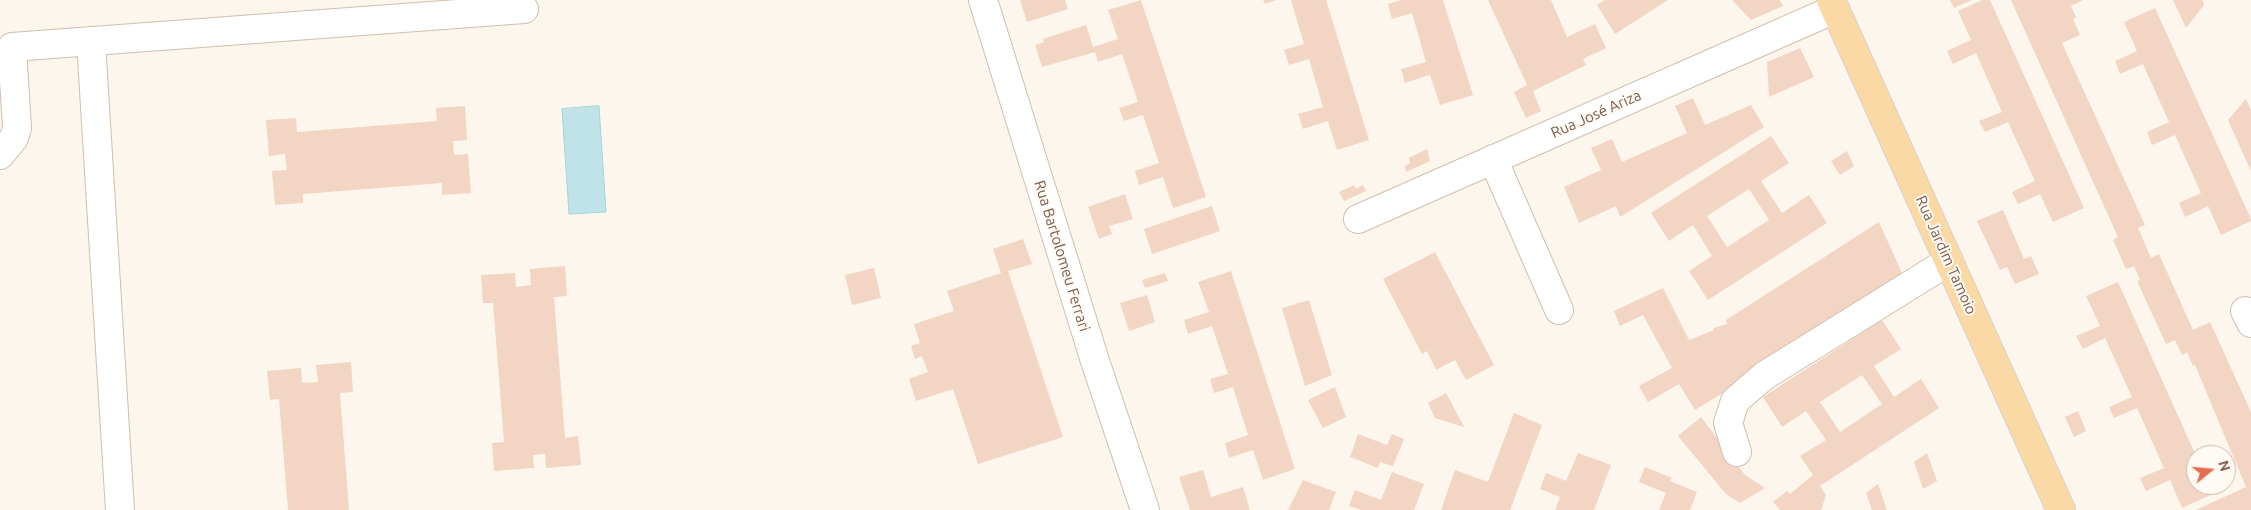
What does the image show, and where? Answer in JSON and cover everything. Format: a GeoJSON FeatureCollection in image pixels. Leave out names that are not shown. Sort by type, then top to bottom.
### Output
{"type":"FeatureCollection","features":[{"type":"Feature","properties":{"kind":"main road","name":"Rua Jardim Tamoio"},"geometry":{"type":"LineString","coordinates":[[1833,5],[2061,510]]}},
{"type":"Feature","properties":{"kind":"street","name":"Rua Bartolomeu Ferrari"},"geometry":{"type":"LineString","coordinates":[[983,0],[1095,361],[1145,510]]}},
{"type":"Feature","properties":{"kind":"street","name":"Rua José Ariza"},"geometry":{"type":"LineString","coordinates":[[1358,219],[1833,5]]}},
{"type":"Feature","properties":{"kind":"street"},"geometry":{"type":"LineString","coordinates":[[0,155],[10,144],[17,128],[6,47],[524,9]]}},
{"type":"Feature","properties":{"kind":"street"},"geometry":{"type":"LineString","coordinates":[[91,42],[120,510]]}},
{"type":"Feature","properties":{"kind":"street"},"geometry":{"type":"LineString","coordinates":[[1494,159],[1559,310]]}},
{"type":"Feature","properties":{"kind":"street"},"geometry":{"type":"LineString","coordinates":[[1737,452],[1728,423],[1735,401],[1764,376],[1949,261]]}},
{"type":"Feature","properties":{"kind":"water"},"geometry":{"type":"Polygon","coordinates":[[[599,106],[606,212],[569,214],[562,109],[599,106]]]}},
{"type":"Feature","properties":{"kind":"building"},"geometry":{"type":"Polygon","coordinates":[[[1020,0],[1065,0],[1068,9],[1027,22],[1020,0]]]}},
{"type":"Feature","properties":{"kind":"building"},"geometry":{"type":"Polygon","coordinates":[[[1141,0],[1206,197],[1173,208],[1163,177],[1139,185],[1135,171],[1159,163],[1143,115],[1124,121],[1119,108],[1138,102],[1122,54],[1098,62],[1095,52],[1042,67],[1035,45],[1044,42],[1043,39],[1086,25],[1093,47],[1118,39],[1108,10],[1141,0]]]}},
{"type":"Feature","properties":{"kind":"building"},"geometry":{"type":"Polygon","coordinates":[[[1263,0],[1276,0],[1265,4],[1263,0]]]}},
{"type":"Feature","properties":{"kind":"building"},"geometry":{"type":"Polygon","coordinates":[[[1291,0],[1326,0],[1369,140],[1337,150],[1328,121],[1303,129],[1298,114],[1323,107],[1309,59],[1289,65],[1284,50],[1304,44],[1291,0]]]}},
{"type":"Feature","properties":{"kind":"building"},"geometry":{"type":"Polygon","coordinates":[[[1401,0],[1443,0],[1473,95],[1440,105],[1430,75],[1405,83],[1401,69],[1426,62],[1412,13],[1392,19],[1388,4],[1401,0]]]}},
{"type":"Feature","properties":{"kind":"building"},"geometry":{"type":"Polygon","coordinates":[[[1488,0],[1551,0],[1567,37],[1595,24],[1606,48],[1583,59],[1586,65],[1533,91],[1541,111],[1526,118],[1514,92],[1527,85],[1488,0]]]}},
{"type":"Feature","properties":{"kind":"building"},"geometry":{"type":"Polygon","coordinates":[[[1605,0],[1668,0],[1615,34],[1597,5],[1605,0]]]}},
{"type":"Feature","properties":{"kind":"building"},"geometry":{"type":"Polygon","coordinates":[[[1732,0],[1780,0],[1783,6],[1751,20],[1732,0]]]}},
{"type":"Feature","properties":{"kind":"building"},"geometry":{"type":"Polygon","coordinates":[[[1950,0],[1972,0],[1954,8],[1950,0]]]}},
{"type":"Feature","properties":{"kind":"building"},"geometry":{"type":"Polygon","coordinates":[[[1982,0],[1990,0],[2084,208],[2053,222],[2040,194],[2018,204],[2012,192],[2035,181],[2008,122],[1985,132],[1979,121],[2002,112],[1976,53],[1953,64],[1947,51],[1971,40],[1958,11],[1982,0]]]}},
{"type":"Feature","properties":{"kind":"building"},"geometry":{"type":"Polygon","coordinates":[[[2011,0],[2083,0],[2071,6],[2076,17],[2073,19],[2080,35],[2062,43],[2145,225],[2138,228],[2151,258],[2159,254],[2193,330],[2210,322],[2251,412],[2251,510],[2196,510],[2229,495],[2236,495],[2236,492],[2246,487],[2236,463],[2236,445],[2228,445],[2195,365],[2193,366],[2187,352],[2182,355],[2175,340],[2166,344],[2137,281],[2140,280],[2134,266],[2126,269],[2113,240],[2118,237],[2011,0]]]}},
{"type":"Feature","properties":{"kind":"building"},"geometry":{"type":"Polygon","coordinates":[[[2173,0],[2202,0],[2204,5],[2186,28],[2173,0]]]}},
{"type":"Feature","properties":{"kind":"building"},"geometry":{"type":"Polygon","coordinates":[[[2155,8],[2251,219],[2251,221],[2221,235],[2208,206],[2185,217],[2179,203],[2201,193],[2175,135],[2152,145],[2147,132],[2169,122],[2143,64],[2120,74],[2115,61],[2137,51],[2124,22],[2155,8]]]}},
{"type":"Feature","properties":{"kind":"building"},"geometry":{"type":"Polygon","coordinates":[[[1800,48],[1814,77],[1769,97],[1767,62],[1800,48]]]}},
{"type":"Feature","properties":{"kind":"building"},"geometry":{"type":"Polygon","coordinates":[[[1693,98],[1705,125],[1751,105],[1764,127],[1620,217],[1616,206],[1579,223],[1564,187],[1601,170],[1591,148],[1612,139],[1622,162],[1687,133],[1675,106],[1693,98]]]}},
{"type":"Feature","properties":{"kind":"building"},"geometry":{"type":"Polygon","coordinates":[[[2246,99],[2251,110],[2251,171],[2228,120],[2246,99]]]}},
{"type":"Feature","properties":{"kind":"building"},"geometry":{"type":"Polygon","coordinates":[[[465,106],[467,140],[453,141],[454,155],[468,154],[471,193],[442,195],[442,183],[303,194],[303,203],[275,205],[272,171],[287,170],[285,154],[269,156],[266,120],[296,118],[297,132],[437,121],[436,108],[465,106]]]}},
{"type":"Feature","properties":{"kind":"building"},"geometry":{"type":"Polygon","coordinates":[[[1771,136],[1789,163],[1761,181],[1782,213],[1809,195],[1827,223],[1708,300],[1689,271],[1712,256],[1693,225],[1669,241],[1651,213],[1771,136]],[[1749,189],[1707,216],[1727,247],[1769,220],[1749,189]]]}},
{"type":"Feature","properties":{"kind":"building"},"geometry":{"type":"Polygon","coordinates":[[[1427,149],[1430,161],[1406,172],[1405,166],[1410,163],[1409,158],[1427,149]]]}},
{"type":"Feature","properties":{"kind":"building"},"geometry":{"type":"Polygon","coordinates":[[[1847,151],[1854,166],[1840,175],[1831,161],[1847,151]]]}},
{"type":"Feature","properties":{"kind":"building"},"geometry":{"type":"Polygon","coordinates":[[[1354,185],[1356,189],[1363,185],[1366,191],[1344,201],[1339,192],[1354,185]]]}},
{"type":"Feature","properties":{"kind":"building"},"geometry":{"type":"Polygon","coordinates":[[[1125,194],[1133,219],[1109,226],[1112,234],[1099,239],[1088,207],[1125,194]]]}},
{"type":"Feature","properties":{"kind":"building"},"geometry":{"type":"Polygon","coordinates":[[[1212,206],[1220,231],[1152,254],[1144,229],[1212,206]]]}},
{"type":"Feature","properties":{"kind":"building"},"geometry":{"type":"Polygon","coordinates":[[[2003,210],[2024,259],[2031,256],[2039,274],[2015,284],[2007,267],[2000,270],[1977,221],[2003,210]]]}},
{"type":"Feature","properties":{"kind":"building"},"geometry":{"type":"Polygon","coordinates":[[[1879,222],[1902,273],[1747,374],[1749,377],[1695,410],[1679,384],[1648,402],[1639,386],[1672,368],[1643,315],[1620,326],[1614,311],[1663,288],[1689,340],[1727,324],[1726,320],[1879,222]]]}},
{"type":"Feature","properties":{"kind":"building"},"geometry":{"type":"Polygon","coordinates":[[[1023,239],[1032,264],[1008,271],[1063,437],[978,464],[953,389],[916,401],[909,379],[928,372],[922,356],[915,359],[911,346],[920,343],[914,324],[954,311],[947,291],[1001,273],[993,249],[1023,239]]]}},
{"type":"Feature","properties":{"kind":"building"},"geometry":{"type":"Polygon","coordinates":[[[1435,252],[1494,365],[1466,380],[1455,360],[1436,370],[1427,351],[1422,354],[1383,279],[1435,252]]]}},
{"type":"Feature","properties":{"kind":"building"},"geometry":{"type":"Polygon","coordinates":[[[565,266],[567,296],[554,297],[565,438],[578,436],[581,465],[546,468],[545,454],[533,455],[534,468],[494,471],[492,443],[504,442],[493,303],[483,303],[481,275],[515,273],[516,287],[531,285],[530,269],[565,266]]]}},
{"type":"Feature","properties":{"kind":"building"},"geometry":{"type":"Polygon","coordinates":[[[874,268],[881,298],[852,305],[845,275],[874,268]]]}},
{"type":"Feature","properties":{"kind":"building"},"geometry":{"type":"Polygon","coordinates":[[[1231,271],[1295,469],[1263,480],[1253,450],[1229,458],[1225,443],[1248,435],[1233,387],[1214,393],[1210,379],[1228,374],[1212,326],[1188,334],[1184,320],[1209,312],[1198,282],[1231,271]]]}},
{"type":"Feature","properties":{"kind":"building"},"geometry":{"type":"Polygon","coordinates":[[[1165,273],[1168,281],[1145,288],[1142,280],[1165,273]]]}},
{"type":"Feature","properties":{"kind":"building"},"geometry":{"type":"Polygon","coordinates":[[[2118,282],[2191,445],[2186,445],[2186,495],[2211,495],[2182,508],[2170,480],[2146,491],[2140,478],[2164,468],[2137,408],[2114,418],[2109,407],[2132,397],[2105,338],[2083,349],[2076,336],[2100,326],[2086,296],[2118,282]]]}},
{"type":"Feature","properties":{"kind":"building"},"geometry":{"type":"Polygon","coordinates":[[[1147,295],[1155,322],[1129,331],[1120,303],[1147,295]]]}},
{"type":"Feature","properties":{"kind":"building"},"geometry":{"type":"Polygon","coordinates":[[[1309,300],[1332,375],[1305,386],[1282,308],[1309,300]]]}},
{"type":"Feature","properties":{"kind":"building"},"geometry":{"type":"Polygon","coordinates":[[[1882,320],[1901,349],[1874,366],[1894,397],[1921,379],[1939,408],[1820,486],[1826,495],[1821,510],[1780,510],[1773,502],[1787,491],[1790,494],[1813,475],[1800,456],[1826,440],[1806,411],[1782,427],[1763,397],[1882,320]],[[1862,375],[1820,402],[1840,432],[1882,404],[1862,375]]]}},
{"type":"Feature","properties":{"kind":"building"},"geometry":{"type":"Polygon","coordinates":[[[351,362],[353,392],[340,393],[349,510],[288,510],[279,399],[270,400],[267,371],[301,368],[302,383],[318,382],[316,365],[351,362]]]}},
{"type":"Feature","properties":{"kind":"building"},"geometry":{"type":"Polygon","coordinates":[[[1335,387],[1346,417],[1323,428],[1308,400],[1335,387]]]}},
{"type":"Feature","properties":{"kind":"building"},"geometry":{"type":"Polygon","coordinates":[[[1446,393],[1464,427],[1435,418],[1428,403],[1446,393]]]}},
{"type":"Feature","properties":{"kind":"building"},"geometry":{"type":"Polygon","coordinates":[[[2078,411],[2086,431],[2074,437],[2065,417],[2078,411]]]}},
{"type":"Feature","properties":{"kind":"building"},"geometry":{"type":"Polygon","coordinates":[[[1514,413],[1542,425],[1510,510],[1441,510],[1455,470],[1488,482],[1514,413]]]}},
{"type":"Feature","properties":{"kind":"building"},"geometry":{"type":"Polygon","coordinates":[[[1701,417],[1745,475],[1765,488],[1740,503],[1726,494],[1678,436],[1701,417]]]}},
{"type":"Feature","properties":{"kind":"building"},"geometry":{"type":"Polygon","coordinates":[[[1358,434],[1387,445],[1392,434],[1404,439],[1393,466],[1380,462],[1378,468],[1350,457],[1358,434]]]}},
{"type":"Feature","properties":{"kind":"building"},"geometry":{"type":"Polygon","coordinates":[[[1578,453],[1611,465],[1594,510],[1555,510],[1560,497],[1540,489],[1546,473],[1566,481],[1578,453]]]}},
{"type":"Feature","properties":{"kind":"building"},"geometry":{"type":"Polygon","coordinates":[[[1927,453],[1937,481],[1923,489],[1914,462],[1927,453]]]}},
{"type":"Feature","properties":{"kind":"building"},"geometry":{"type":"Polygon","coordinates":[[[1645,467],[1672,478],[1670,481],[1697,492],[1690,510],[1659,510],[1666,493],[1639,482],[1645,467]]]}},
{"type":"Feature","properties":{"kind":"building"},"geometry":{"type":"Polygon","coordinates":[[[1203,470],[1211,497],[1243,487],[1250,510],[1190,510],[1179,477],[1203,470]]]}},
{"type":"Feature","properties":{"kind":"building"},"geometry":{"type":"Polygon","coordinates":[[[1392,472],[1424,484],[1414,510],[1361,510],[1349,506],[1355,490],[1381,500],[1392,472]]]}},
{"type":"Feature","properties":{"kind":"building"},"geometry":{"type":"Polygon","coordinates":[[[1303,480],[1336,492],[1329,510],[1288,510],[1303,480]]]}},
{"type":"Feature","properties":{"kind":"building"},"geometry":{"type":"Polygon","coordinates":[[[1878,484],[1887,510],[1872,510],[1866,493],[1878,484]]]}}]}
